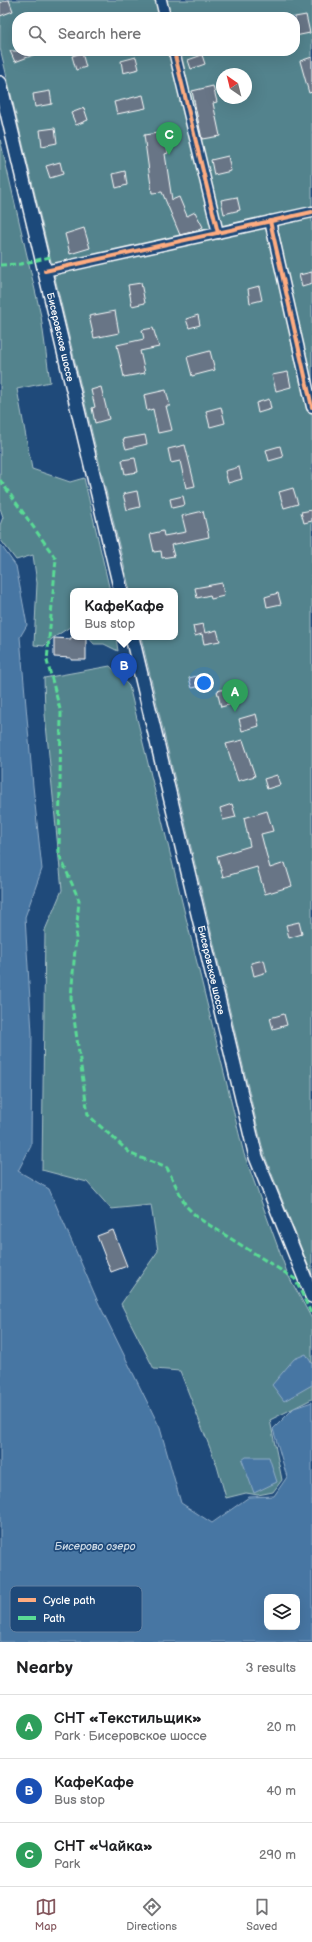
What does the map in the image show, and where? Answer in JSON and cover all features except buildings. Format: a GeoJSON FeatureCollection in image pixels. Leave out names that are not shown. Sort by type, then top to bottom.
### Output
{"type":"FeatureCollection","features":[{"type":"Feature","properties":{"kind":"main road","name":"Бисеровское шоссе"},"geometry":{"type":"LineString","coordinates":[[0,83],[120,588]]}},
{"type":"Feature","properties":{"kind":"main road","name":"Бисеровское шоссе"},"geometry":{"type":"LineString","coordinates":[[133,640],[256,1157],[312,1296]]}},
{"type":"Feature","properties":{"kind":"street"},"geometry":{"type":"LineString","coordinates":[[161,0],[164,12]]}},
{"type":"Feature","properties":{"kind":"street"},"geometry":{"type":"LineString","coordinates":[[175,56],[218,232]]}},
{"type":"Feature","properties":{"kind":"street"},"geometry":{"type":"LineString","coordinates":[[45,271],[312,212]]}},
{"type":"Feature","properties":{"kind":"street"},"geometry":{"type":"LineString","coordinates":[[270,221],[312,407]]}},
{"type":"Feature","properties":{"kind":"green space"},"geometry":{"type":"Polygon","coordinates":[[[0,0],[312,0],[312,1275],[264,1154],[142,640],[178,640],[178,588],[129,588],[0,48],[0,0]]]}},
{"type":"Feature","properties":{"kind":"green space"},"geometry":{"type":"Polygon","coordinates":[[[0,139],[41,316],[50,382],[17,389],[32,469],[70,482],[84,478],[109,588],[70,588],[70,627],[44,646],[34,645],[37,583],[33,555],[16,560],[0,539],[0,525],[3,517],[0,508],[0,139]]]}},
{"type":"Feature","properties":{"kind":"green space"},"geometry":{"type":"Polygon","coordinates":[[[91,640],[116,640],[118,651],[104,644],[94,644],[91,640]]]}},
{"type":"Feature","properties":{"kind":"green space"},"geometry":{"type":"Polygon","coordinates":[[[110,666],[129,686],[244,1154],[288,1275],[312,1319],[312,1399],[270,1420],[282,1480],[273,1492],[258,1495],[246,1493],[226,1498],[217,1466],[180,1371],[154,1369],[121,1304],[158,1251],[151,1205],[111,1209],[87,1182],[42,1170],[45,930],[62,890],[45,714],[44,678],[110,666]]]}},
{"type":"Feature","properties":{"kind":"water","name":"Бисерово озеро"},"geometry":{"type":"Polygon","coordinates":[[[0,544],[16,566],[27,625],[20,637],[42,869],[25,917],[32,1033],[31,1146],[18,1171],[49,1189],[98,1302],[160,1428],[181,1503],[212,1523],[249,1497],[274,1496],[287,1477],[273,1429],[294,1408],[312,1402],[312,1642],[0,1642],[0,544]]]}},
{"type":"Feature","properties":{"kind":"water"},"geometry":{"type":"Polygon","coordinates":[[[306,1354],[312,1364],[312,1385],[284,1401],[272,1385],[294,1359],[306,1354]]]}},
{"type":"Feature","properties":{"kind":"water"},"geometry":{"type":"Polygon","coordinates":[[[246,1457],[269,1457],[277,1482],[254,1493],[242,1460],[246,1457]]]}},
{"type":"Feature","properties":{"kind":"marked path"},"geometry":{"type":"LineString","coordinates":[[0,265],[21,264],[50,257]]}},
{"type":"Feature","properties":{"kind":"marked path"},"geometry":{"type":"LineString","coordinates":[[0,480],[56,559],[47,661],[61,713],[59,854],[79,900],[71,998],[88,1115],[131,1154],[167,1168],[186,1206],[198,1218],[295,1279],[312,1315]]}},
{"type":"Feature","properties":{"kind":"cycle path"},"geometry":{"type":"LineString","coordinates":[[175,56],[218,233]]}},
{"type":"Feature","properties":{"kind":"cycle path"},"geometry":{"type":"LineString","coordinates":[[45,271],[312,212]]}},
{"type":"Feature","properties":{"kind":"cycle path"},"geometry":{"type":"LineString","coordinates":[[270,221],[312,407]]}},
{"type":"Feature","properties":{"kind":"place","name":"СНТ «Чайка»"},"geometry":{"type":"Point","coordinates":[169,155]}},
{"type":"Feature","properties":{"kind":"place","name":"КафеКафе"},"geometry":{"type":"Point","coordinates":[124,686]}},
{"type":"Feature","properties":{"kind":"place","name":"СНТ «Текстильщик»"},"geometry":{"type":"Point","coordinates":[235,712]}}]}
